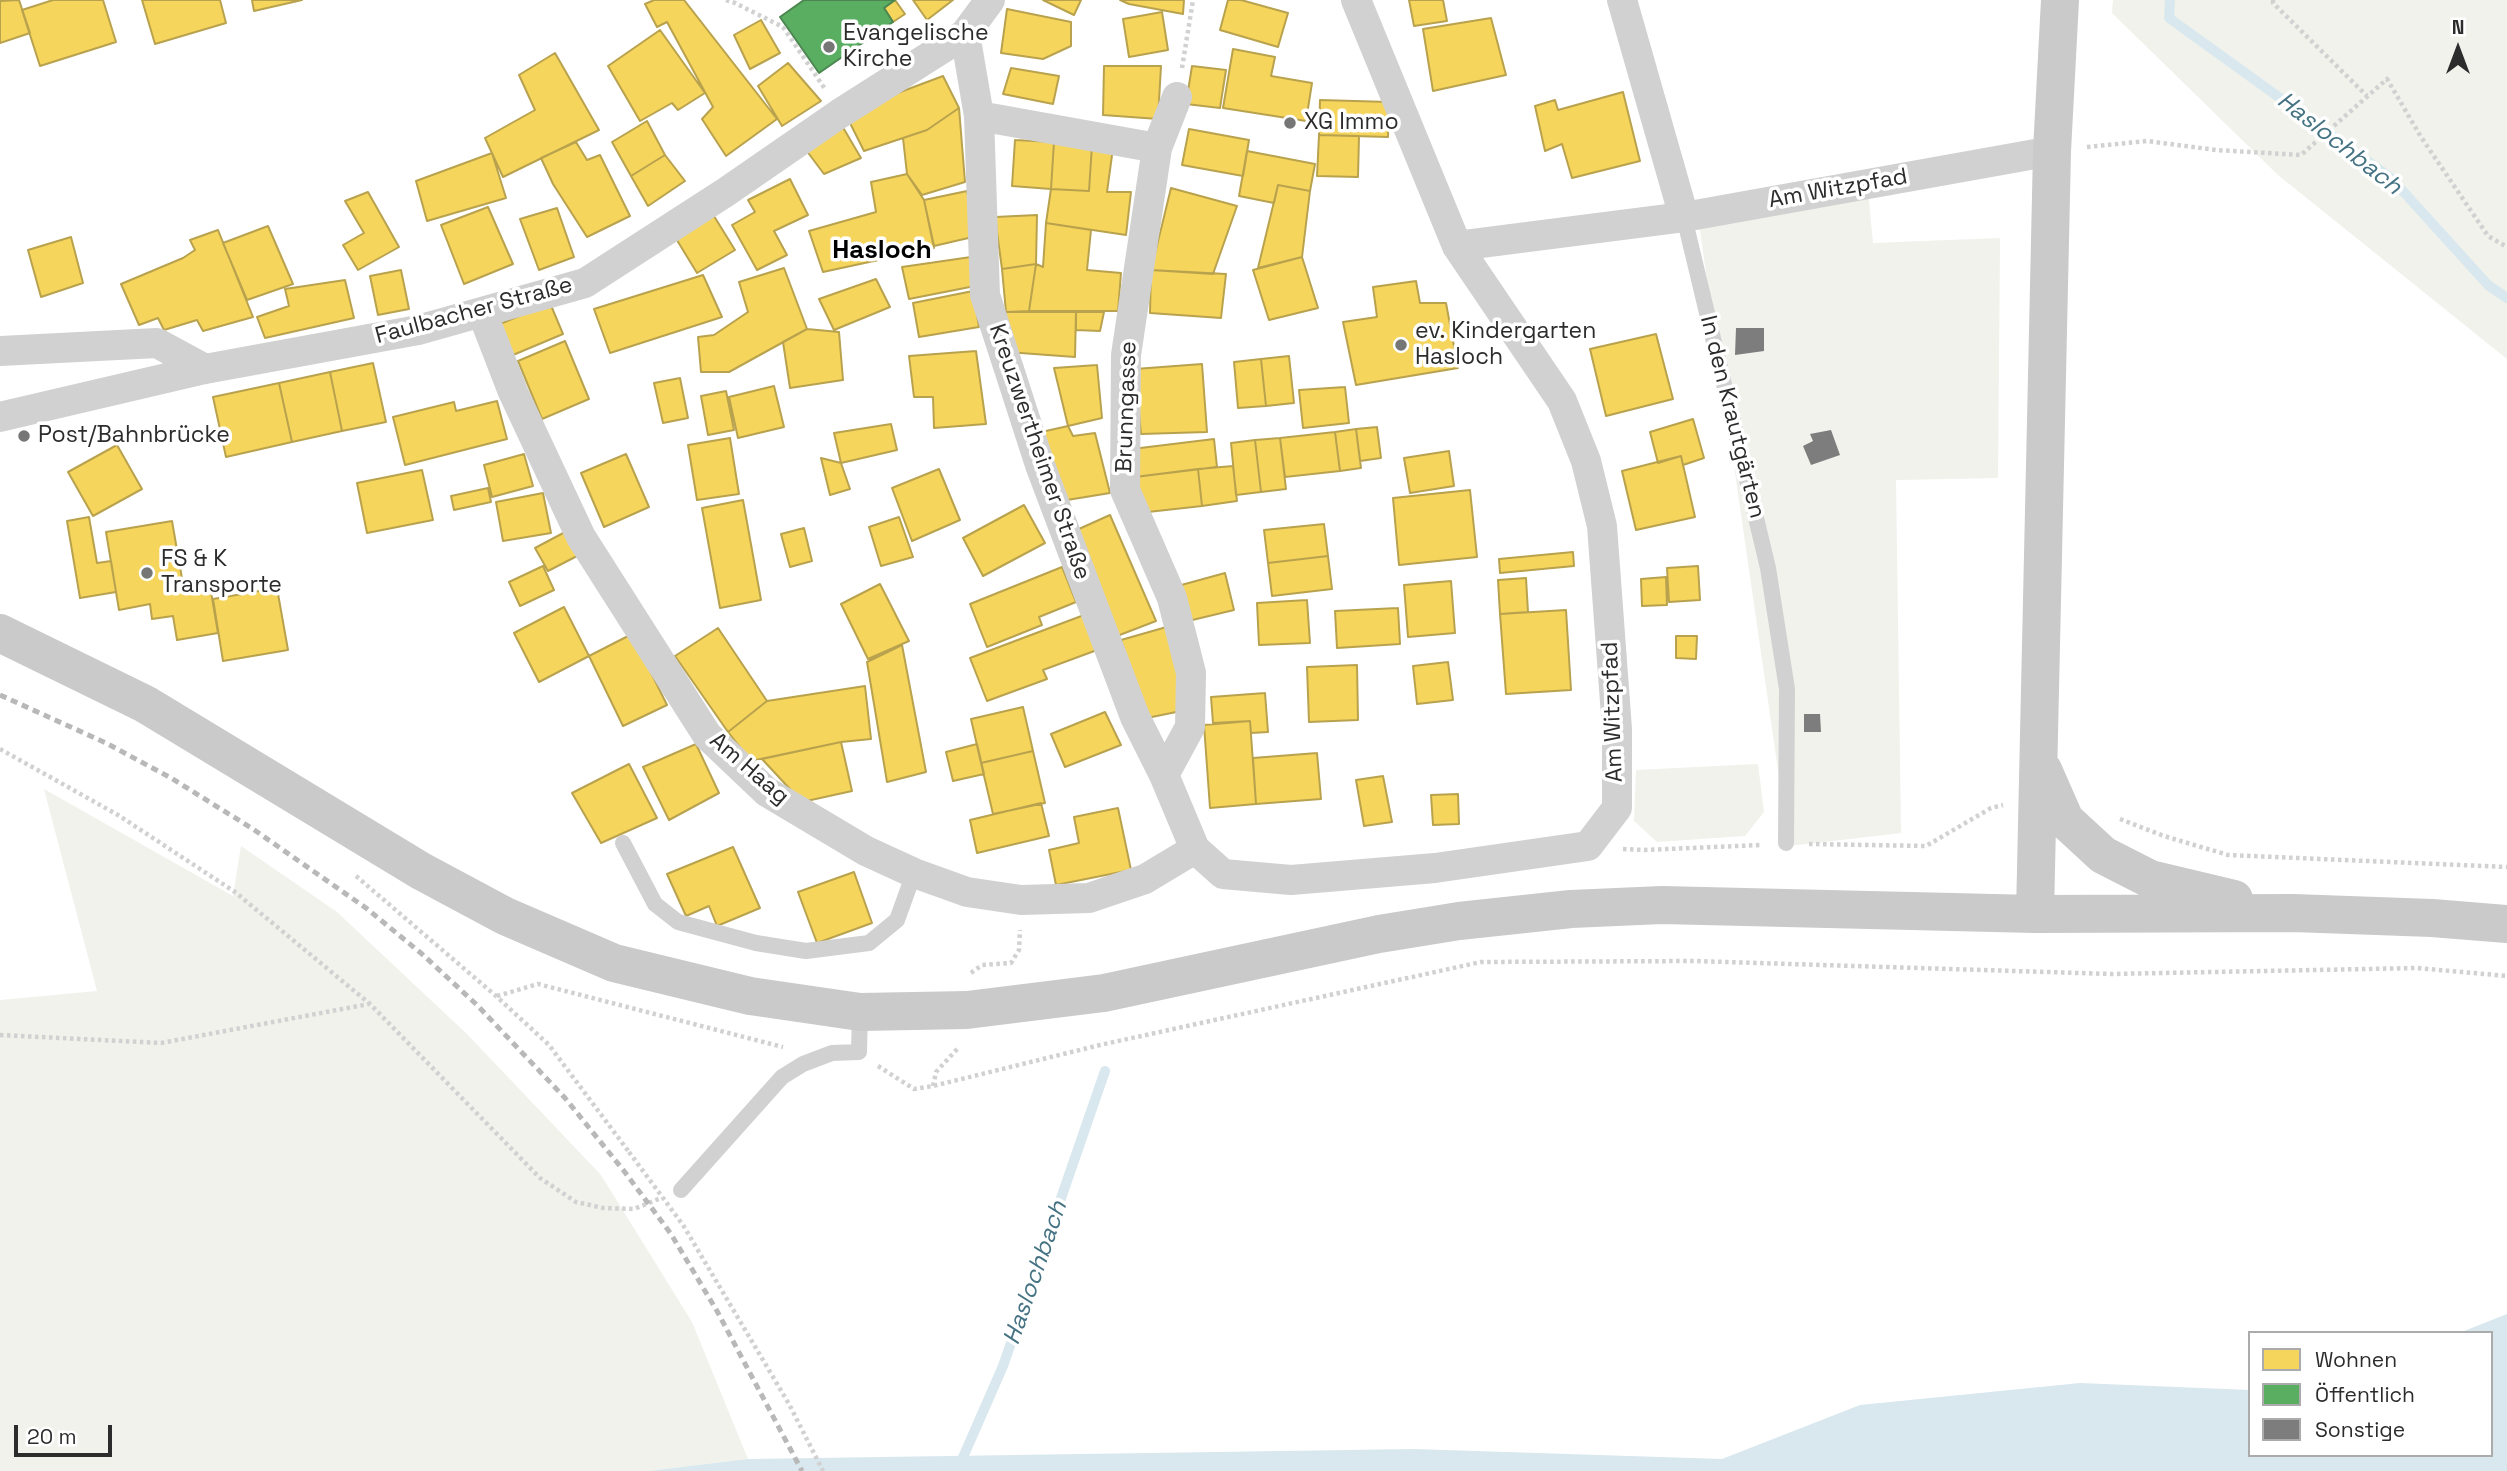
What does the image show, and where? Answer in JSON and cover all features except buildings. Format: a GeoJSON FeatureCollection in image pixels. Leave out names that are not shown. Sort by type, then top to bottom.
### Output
{"type":"FeatureCollection","features":[{"type":"Feature","properties":{"kind":"main road"},"geometry":{"type":"LineString","coordinates":[[2035,914],[2052,150],[2060,0]]}},
{"type":"Feature","properties":{"kind":"main road"},"geometry":{"type":"LineString","coordinates":[[0,633],[145,704],[421,871],[517,921],[614,963],[750,996],[860,1012],[967,1010],[1104,993],[1379,934],[1460,921],[1571,909],[1662,905],[2035,914],[2294,913],[2432,918],[2507,924]]}},
{"type":"Feature","properties":{"kind":"main road"},"geometry":{"type":"LineString","coordinates":[[2039,761],[2065,820],[2103,855],[2150,878],[2294,913]]}},
{"type":"Feature","properties":{"kind":"street"},"geometry":{"type":"LineString","coordinates":[[965,34],[990,0]]}},
{"type":"Feature","properties":{"kind":"street","name":"Am Witzpfad"},"geometry":{"type":"LineString","coordinates":[[1195,849],[1223,874],[1292,880],[1434,868],[1588,846],[1617,808],[1617,729],[1602,526],[1586,461],[1562,401],[1457,246],[1356,0]]}},
{"type":"Feature","properties":{"kind":"street","name":"In den Krautgärten"},"geometry":{"type":"LineString","coordinates":[[1622,0],[1684,217]]}},
{"type":"Feature","properties":{"kind":"street","name":"Faulbacher Straße"},"geometry":{"type":"LineString","coordinates":[[0,417],[205,369],[418,330],[584,282],[965,34]]}},
{"type":"Feature","properties":{"kind":"street","name":"Kreuzwertheimer Straße"},"geometry":{"type":"LineString","coordinates":[[965,34],[979,116],[985,295],[1040,465],[1135,717],[1164,775],[1195,849]]}},
{"type":"Feature","properties":{"kind":"street","name":"Brunngasse"},"geometry":{"type":"LineString","coordinates":[[1164,775],[1190,727],[1191,673],[1172,598],[1125,490],[1126,355],[1157,148],[1177,97]]}},
{"type":"Feature","properties":{"kind":"street"},"geometry":{"type":"LineString","coordinates":[[979,116],[1157,148]]}},
{"type":"Feature","properties":{"kind":"street","name":"Am Witzpfad"},"geometry":{"type":"LineString","coordinates":[[1457,246],[1684,217],[2052,150]]}},
{"type":"Feature","properties":{"kind":"street","name":"Am Haag"},"geometry":{"type":"LineString","coordinates":[[482,312],[513,393],[581,537],[707,735],[767,792],[866,851],[914,873],[967,892],[1021,900],[1088,898],[1145,879],[1195,849]]}},
{"type":"Feature","properties":{"kind":"street"},"geometry":{"type":"LineString","coordinates":[[0,351],[157,343],[205,369]]}},
{"type":"Feature","properties":{"kind":"lane","name":"In den Krautgärten"},"geometry":{"type":"LineString","coordinates":[[1684,217],[1768,568],[1787,689],[1786,843]]}},
{"type":"Feature","properties":{"kind":"lane"},"geometry":{"type":"LineString","coordinates":[[623,843],[655,904],[678,922],[757,943],[806,951],[869,943],[897,920],[914,873]]}},
{"type":"Feature","properties":{"kind":"lane"},"geometry":{"type":"LineString","coordinates":[[681,1190],[782,1077],[832,1053],[859,1052],[860,1012]]}},
{"type":"Feature","properties":{"kind":"path"},"geometry":{"type":"LineString","coordinates":[[726,0],[783,27],[839,114]]}},
{"type":"Feature","properties":{"kind":"path"},"geometry":{"type":"LineString","coordinates":[[1177,97],[1193,0]]}},
{"type":"Feature","properties":{"kind":"path"},"geometry":{"type":"LineString","coordinates":[[2273,0],[2367,96]]}},
{"type":"Feature","properties":{"kind":"path"},"geometry":{"type":"LineString","coordinates":[[2052,150],[2147,141],[2216,150],[2301,155],[2387,79],[2421,137],[2488,236],[2507,247]]}},
{"type":"Feature","properties":{"kind":"path"},"geometry":{"type":"LineString","coordinates":[[0,749],[118,815],[235,892],[370,1004],[540,1178],[576,1202],[603,1208],[634,1209],[681,1190]]}},
{"type":"Feature","properties":{"kind":"path"},"geometry":{"type":"LineString","coordinates":[[859,1052],[914,1089],[924,1088],[1100,1045],[1481,962],[1694,961],[2111,974],[2417,968],[2507,976]]}},
{"type":"Feature","properties":{"kind":"path"},"geometry":{"type":"LineString","coordinates":[[811,1061],[795,1050],[538,984],[496,996],[549,1045],[684,1225],[789,1404],[823,1471]]}},
{"type":"Feature","properties":{"kind":"path"},"geometry":{"type":"LineString","coordinates":[[0,1035],[161,1044],[370,1004]]}},
{"type":"Feature","properties":{"kind":"shaded area"},"geometry":{"type":"Polygon","coordinates":[[[2113,0],[2507,0],[2507,359],[2278,175],[2112,13],[2113,0]]]}},
{"type":"Feature","properties":{"kind":"shaded area"},"geometry":{"type":"Polygon","coordinates":[[[1868,191],[1873,243],[2000,238],[1998,478],[1896,480],[1901,833],[1789,846],[1699,224],[1868,191]]]}},
{"type":"Feature","properties":{"kind":"shaded area"},"geometry":{"type":"Polygon","coordinates":[[[1758,764],[1764,812],[1745,836],[1657,842],[1634,821],[1636,770],[1758,764]]]}},
{"type":"Feature","properties":{"kind":"shaded area"},"geometry":{"type":"Polygon","coordinates":[[[44,789],[233,896],[241,846],[337,912],[467,1034],[601,1175],[692,1322],[748,1459],[648,1471],[0,1471],[0,1000],[97,991],[44,789]]]}},
{"type":"Feature","properties":{"kind":"shaded area"},"geometry":{"type":"Polygon","coordinates":[[[2507,1314],[2507,1471],[648,1471],[748,1459],[1414,1449],[1722,1459],[1860,1405],[2080,1383],[2248,1390],[2248,1457],[2493,1457],[2493,1331],[2464,1331],[2507,1314]]]}},
{"type":"Feature","properties":{"kind":"waterway","name":"Haslochbach"},"geometry":{"type":"LineString","coordinates":[[2170,0],[2169,18],[2391,178],[2488,285],[2507,298]]}},
{"type":"Feature","properties":{"kind":"waterway","name":"Haslochbach"},"geometry":{"type":"LineString","coordinates":[[957,1471],[1003,1366],[1105,1071]]}},
{"type":"Feature","properties":{"kind":"railway"},"geometry":{"type":"LineString","coordinates":[[0,695],[106,743],[171,778],[253,829],[366,908],[422,954],[477,1005],[565,1098],[671,1234],[717,1311],[802,1471]]}},
{"type":"Feature","properties":{"kind":"place","name":"Evangelische Kirche"},"geometry":{"type":"Point","coordinates":[829,47]}},
{"type":"Feature","properties":{"kind":"place","name":"XG Immo"},"geometry":{"type":"Point","coordinates":[1290,123]}},
{"type":"Feature","properties":{"kind":"place","name":"ev. Kindergarten Hasloch"},"geometry":{"type":"Point","coordinates":[1401,345]}},
{"type":"Feature","properties":{"kind":"place","name":"Post/Bahnbrücke"},"geometry":{"type":"Point","coordinates":[24,436]}},
{"type":"Feature","properties":{"kind":"place","name":"FS & K Transporte"},"geometry":{"type":"Point","coordinates":[147,573]}},
{"type":"Feature","properties":{"kind":"district","name":"Hasloch"},"geometry":{"type":"Point","coordinates":[882,251]}}]}
